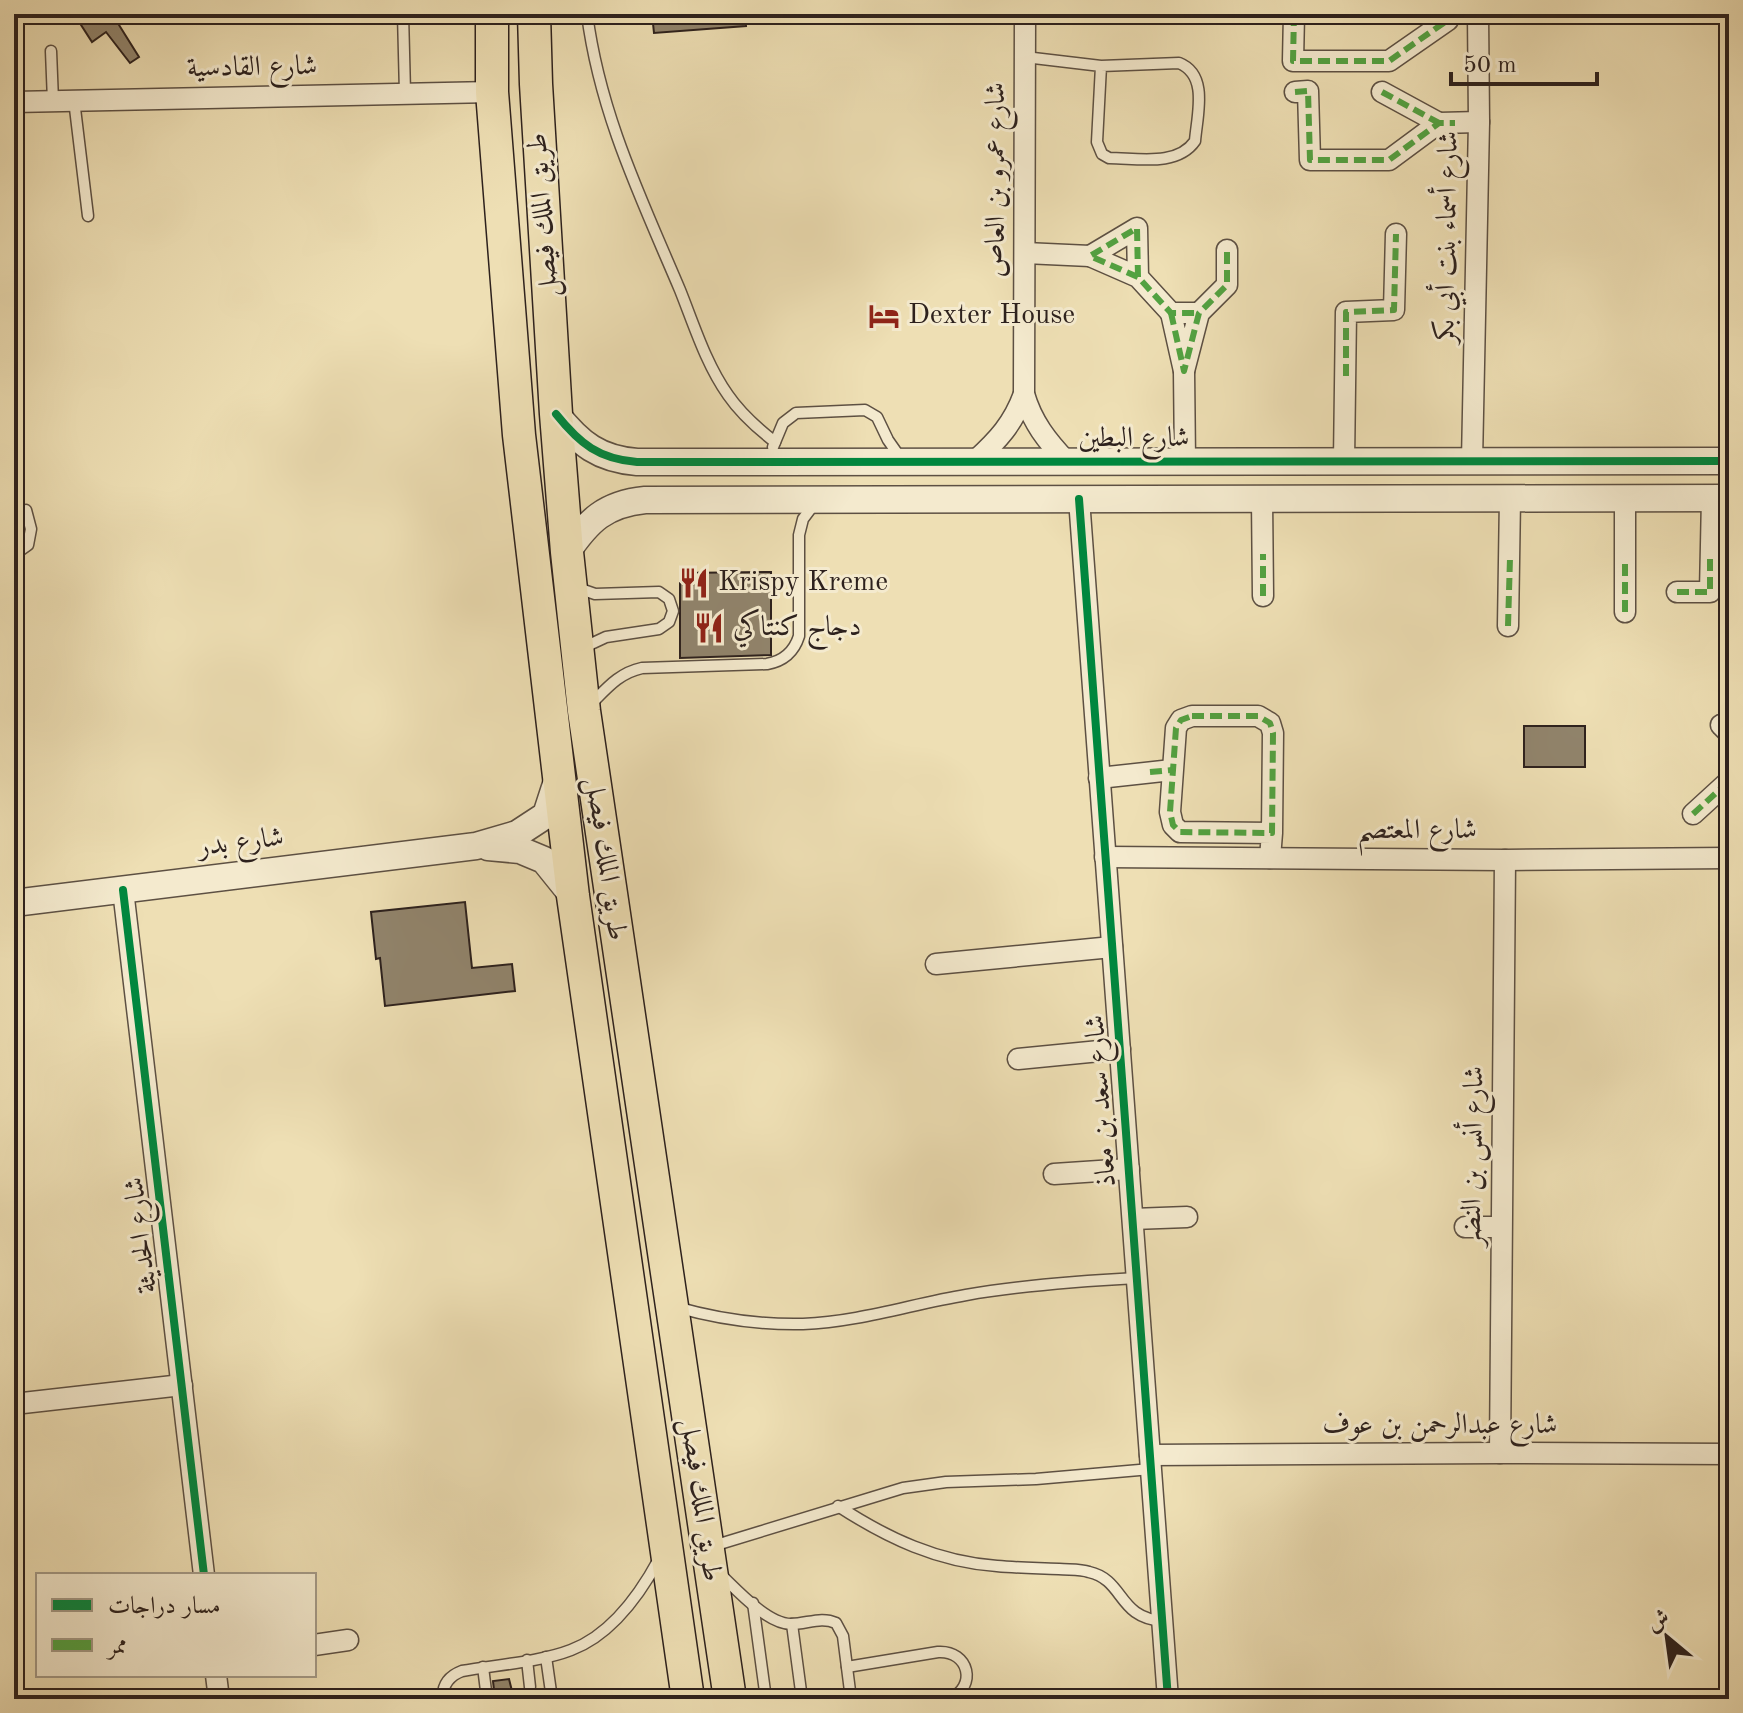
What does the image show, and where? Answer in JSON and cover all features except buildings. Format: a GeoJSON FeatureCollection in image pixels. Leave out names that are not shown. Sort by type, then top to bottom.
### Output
{"type":"FeatureCollection","features":[{"type":"Feature","properties":{"kind":"main road","name":"طريق الملك فيصل"},"geometry":{"type":"LineString","coordinates":[[492,14],[492,92],[519,435],[573,896],[688,1699]]}},
{"type":"Feature","properties":{"kind":"main road","name":"طريق الملك فيصل"},"geometry":{"type":"LineString","coordinates":[[534,14],[556,414],[568,568],[584,711],[730,1699]]}},
{"type":"Feature","properties":{"kind":"street","name":"شارع عمرو بن العاص"},"geometry":{"type":"LineString","coordinates":[[1025,14],[1024,394],[1037,426],[1067,462]]}},
{"type":"Feature","properties":{"kind":"street"},"geometry":{"type":"LineString","coordinates":[[1294,14],[1293,61],[1389,61],[1439,17],[1478,16]]}},
{"type":"Feature","properties":{"kind":"street","name":"شارع أسماء بنت أبي بكر"},"geometry":{"type":"LineString","coordinates":[[1472,461],[1479,122],[1478,16]]}},
{"type":"Feature","properties":{"kind":"street"},"geometry":{"type":"LineString","coordinates":[[1295,92],[1308,91],[1310,160],[1389,160],[1439,123]]}},
{"type":"Feature","properties":{"kind":"street","name":"شارع القادسية"},"geometry":{"type":"LineString","coordinates":[[14,102],[492,92]]}},
{"type":"Feature","properties":{"kind":"street"},"geometry":{"type":"LineString","coordinates":[[1382,92],[1439,123],[1479,122]]}},
{"type":"Feature","properties":{"kind":"street"},"geometry":{"type":"LineString","coordinates":[[1090,256],[1137,228],[1138,277]]}},
{"type":"Feature","properties":{"kind":"street"},"geometry":{"type":"LineString","coordinates":[[1344,461],[1346,312],[1394,310],[1396,234]]}},
{"type":"Feature","properties":{"kind":"street"},"geometry":{"type":"LineString","coordinates":[[1184,371],[1199,313],[1227,285],[1227,250]]}},
{"type":"Feature","properties":{"kind":"street"},"geometry":{"type":"LineString","coordinates":[[1025,253],[1090,256],[1138,277],[1171,313],[1184,371],[1185,461]]}},
{"type":"Feature","properties":{"kind":"street"},"geometry":{"type":"LineString","coordinates":[[1171,313],[1199,313]]}},
{"type":"Feature","properties":{"kind":"street","name":"شارع عمرو بن العاص"},"geometry":{"type":"LineString","coordinates":[[975,461],[1003,435],[1024,394]]}},
{"type":"Feature","properties":{"kind":"street","name":"شارع البطين"},"geometry":{"type":"LineString","coordinates":[[556,414],[576,438],[598,453],[637,462],[770,452],[903,462],[1729,461]]}},
{"type":"Feature","properties":{"kind":"street"},"geometry":{"type":"LineString","coordinates":[[751,500],[751,482],[770,452]]}},
{"type":"Feature","properties":{"kind":"street"},"geometry":{"type":"LineString","coordinates":[[1262,499],[1287,480],[1295,461]]}},
{"type":"Feature","properties":{"kind":"street"},"geometry":{"type":"LineString","coordinates":[[1508,626],[1510,498]]}},
{"type":"Feature","properties":{"kind":"street"},"geometry":{"type":"LineString","coordinates":[[1625,498],[1625,612]]}},
{"type":"Feature","properties":{"kind":"street"},"geometry":{"type":"LineString","coordinates":[[568,568],[584,528],[594,519],[618,505],[645,500],[1720,498],[1710,592],[1677,592]]}},
{"type":"Feature","properties":{"kind":"street","name":"شارع سعد بن معاذ"},"geometry":{"type":"LineString","coordinates":[[1079,499],[1168,1699]]}},
{"type":"Feature","properties":{"kind":"street"},"geometry":{"type":"LineString","coordinates":[[1262,499],[1263,596]]}},
{"type":"Feature","properties":{"kind":"street"},"geometry":{"type":"LineString","coordinates":[[1270,858],[1272,833],[1273,733],[1270,723],[1258,716],[1192,716],[1181,720],[1176,728],[1172,770],[1170,812],[1173,825],[1180,832],[1272,833]]}},
{"type":"Feature","properties":{"kind":"street"},"geometry":{"type":"LineString","coordinates":[[1099,778],[1172,770]]}},
{"type":"Feature","properties":{"kind":"street","name":"شارع بدر"},"geometry":{"type":"LineString","coordinates":[[14,903],[476,846],[517,834],[546,815],[559,775]]}},
{"type":"Feature","properties":{"kind":"street"},"geometry":{"type":"LineString","coordinates":[[1692,807],[1728,781]]}},
{"type":"Feature","properties":{"kind":"street","name":"شارع بدر"},"geometry":{"type":"LineString","coordinates":[[476,846],[520,850],[544,860],[573,896]]}},
{"type":"Feature","properties":{"kind":"street","name":"شارع المعتصم"},"geometry":{"type":"LineString","coordinates":[[1105,857],[1729,858]]}},
{"type":"Feature","properties":{"kind":"street","name":"شارع أنس بن النضر"},"geometry":{"type":"LineString","coordinates":[[1500,1453],[1505,860]]}},
{"type":"Feature","properties":{"kind":"street","name":"شارع الحديثة"},"geometry":{"type":"LineString","coordinates":[[123,890],[204,1573]]}},
{"type":"Feature","properties":{"kind":"street"},"geometry":{"type":"LineString","coordinates":[[936,964],[1112,947]]}},
{"type":"Feature","properties":{"kind":"street"},"geometry":{"type":"LineString","coordinates":[[1018,1059],[1120,1049]]}},
{"type":"Feature","properties":{"kind":"street"},"geometry":{"type":"LineString","coordinates":[[1054,1174],[1129,1169]]}},
{"type":"Feature","properties":{"kind":"street"},"geometry":{"type":"LineString","coordinates":[[1133,1219],[1187,1217]]}},
{"type":"Feature","properties":{"kind":"street"},"geometry":{"type":"LineString","coordinates":[[1465,1227],[1501,1227]]}},
{"type":"Feature","properties":{"kind":"street"},"geometry":{"type":"LineString","coordinates":[[14,1404],[182,1385]]}},
{"type":"Feature","properties":{"kind":"street","name":"شارع عبدالرحمن بن عوف"},"geometry":{"type":"LineString","coordinates":[[1151,1462],[1500,1453],[1729,1454]]}},
{"type":"Feature","properties":{"kind":"street"},"geometry":{"type":"LineString","coordinates":[[316,1645],[348,1640]]}},
{"type":"Feature","properties":{"kind":"street"},"geometry":{"type":"LineString","coordinates":[[216,1677],[219,1699]]}},
{"type":"Feature","properties":{"kind":"lane"},"geometry":{"type":"LineString","coordinates":[[403,14],[405,93]]}},
{"type":"Feature","properties":{"kind":"lane"},"geometry":{"type":"LineString","coordinates":[[587,14],[596,68],[614,133],[715,373],[770,452]]}},
{"type":"Feature","properties":{"kind":"lane"},"geometry":{"type":"LineString","coordinates":[[51,51],[53,101]]}},
{"type":"Feature","properties":{"kind":"lane"},"geometry":{"type":"LineString","coordinates":[[1025,57],[1101,66],[1179,63],[1187,66],[1199,88],[1195,141],[1191,147],[1169,159],[1109,158],[1102,154],[1097,142],[1101,66]]}},
{"type":"Feature","properties":{"kind":"lane"},"geometry":{"type":"LineString","coordinates":[[74,100],[88,216]]}},
{"type":"Feature","properties":{"kind":"lane"},"geometry":{"type":"LineString","coordinates":[[770,452],[783,423],[796,413],[865,410],[879,420],[903,462]]}},
{"type":"Feature","properties":{"kind":"lane"},"geometry":{"type":"LineString","coordinates":[[584,711],[615,679],[632,670],[767,664],[788,655],[799,636],[800,527],[807,512],[819,500]]}},
{"type":"Feature","properties":{"kind":"lane"},"geometry":{"type":"LineString","coordinates":[[14,555],[28,545],[31,529],[26,510]]}},
{"type":"Feature","properties":{"kind":"lane"},"geometry":{"type":"LineString","coordinates":[[568,568],[582,591],[595,594],[659,592],[669,599],[673,611],[669,622],[659,629],[606,637],[578,655]]}},
{"type":"Feature","properties":{"kind":"lane"},"geometry":{"type":"LineString","coordinates":[[671,1306],[755,1323],[806,1324],[1015,1287],[1137,1278]]}},
{"type":"Feature","properties":{"kind":"lane"},"geometry":{"type":"LineString","coordinates":[[851,1699],[843,1636],[836,1623],[826,1620],[792,1624],[770,1617],[709,1557],[838,1506],[880,1493],[924,1484],[1051,1478],[1151,1462]]}},
{"type":"Feature","properties":{"kind":"lane"},"geometry":{"type":"LineString","coordinates":[[838,1506],[877,1531],[948,1559],[983,1565],[1089,1572],[1107,1581],[1132,1611],[1151,1620],[1163,1621]]}},
{"type":"Feature","properties":{"kind":"lane"},"geometry":{"type":"LineString","coordinates":[[443,1699],[445,1684],[455,1674],[546,1657],[570,1650],[602,1633],[638,1593],[666,1547]]}},
{"type":"Feature","properties":{"kind":"lane"},"geometry":{"type":"LineString","coordinates":[[753,1603],[766,1699]]}},
{"type":"Feature","properties":{"kind":"lane"},"geometry":{"type":"LineString","coordinates":[[792,1624],[802,1699]]}},
{"type":"Feature","properties":{"kind":"lane"},"geometry":{"type":"LineString","coordinates":[[847,1667],[938,1652],[953,1654],[964,1664],[967,1678],[961,1692],[949,1699]]}},
{"type":"Feature","properties":{"kind":"lane"},"geometry":{"type":"LineString","coordinates":[[546,1657],[552,1699]]}},
{"type":"Feature","properties":{"kind":"lane"},"geometry":{"type":"LineString","coordinates":[[527,1660],[530,1687]]}},
{"type":"Feature","properties":{"kind":"lane"},"geometry":{"type":"LineString","coordinates":[[483,1667],[487,1699]]}},
{"type":"Feature","properties":{"kind":"marked path"},"geometry":{"type":"LineString","coordinates":[[1294,14],[1293,61],[1389,61],[1448,20]]}},
{"type":"Feature","properties":{"kind":"marked path"},"geometry":{"type":"LineString","coordinates":[[1295,92],[1308,91],[1310,160],[1389,160],[1439,123],[1455,123]]}},
{"type":"Feature","properties":{"kind":"marked path"},"geometry":{"type":"LineString","coordinates":[[1382,92],[1439,123]]}},
{"type":"Feature","properties":{"kind":"marked path"},"geometry":{"type":"LineString","coordinates":[[1138,277],[1137,228],[1090,256],[1138,277],[1171,313],[1199,313]]}},
{"type":"Feature","properties":{"kind":"marked path"},"geometry":{"type":"LineString","coordinates":[[1346,376],[1346,312],[1394,310],[1396,234]]}},
{"type":"Feature","properties":{"kind":"marked path"},"geometry":{"type":"LineString","coordinates":[[1171,313],[1184,371],[1199,313],[1227,285],[1227,250]]}},
{"type":"Feature","properties":{"kind":"marked path"},"geometry":{"type":"LineString","coordinates":[[1263,554],[1263,596]]}},
{"type":"Feature","properties":{"kind":"marked path"},"geometry":{"type":"LineString","coordinates":[[1508,626],[1510,558]]}},
{"type":"Feature","properties":{"kind":"marked path"},"geometry":{"type":"LineString","coordinates":[[1625,558],[1625,612]]}},
{"type":"Feature","properties":{"kind":"marked path"},"geometry":{"type":"LineString","coordinates":[[1677,592],[1710,592],[1710,558]]}},
{"type":"Feature","properties":{"kind":"marked path"},"geometry":{"type":"LineString","coordinates":[[1192,716],[1258,716],[1270,723],[1273,733],[1272,833],[1180,832],[1173,825],[1170,812],[1176,728],[1181,720],[1192,716]]}},
{"type":"Feature","properties":{"kind":"marked path"},"geometry":{"type":"LineString","coordinates":[[1721,725],[1729,733]]}},
{"type":"Feature","properties":{"kind":"marked path"},"geometry":{"type":"LineString","coordinates":[[1150,772],[1172,770]]}},
{"type":"Feature","properties":{"kind":"marked path"},"geometry":{"type":"LineString","coordinates":[[1693,814],[1728,782]]}},
{"type":"Feature","properties":{"kind":"cycle path"},"geometry":{"type":"LineString","coordinates":[[556,414],[573,434],[591,448],[612,457],[637,462],[1729,461]]}},
{"type":"Feature","properties":{"kind":"cycle path"},"geometry":{"type":"LineString","coordinates":[[1079,499],[1168,1699]]}},
{"type":"Feature","properties":{"kind":"cycle path"},"geometry":{"type":"LineString","coordinates":[[123,890],[204,1573]]}},
{"type":"Feature","properties":{"kind":"place","name":"Dexter House"},"geometry":{"type":"Point","coordinates":[884,316]}},
{"type":"Feature","properties":{"kind":"place","name":"Krispy Kreme"},"geometry":{"type":"Point","coordinates":[694,583]}},
{"type":"Feature","properties":{"kind":"place","name":"دجاج كنتاكي"},"geometry":{"type":"Point","coordinates":[709,628]}}]}
